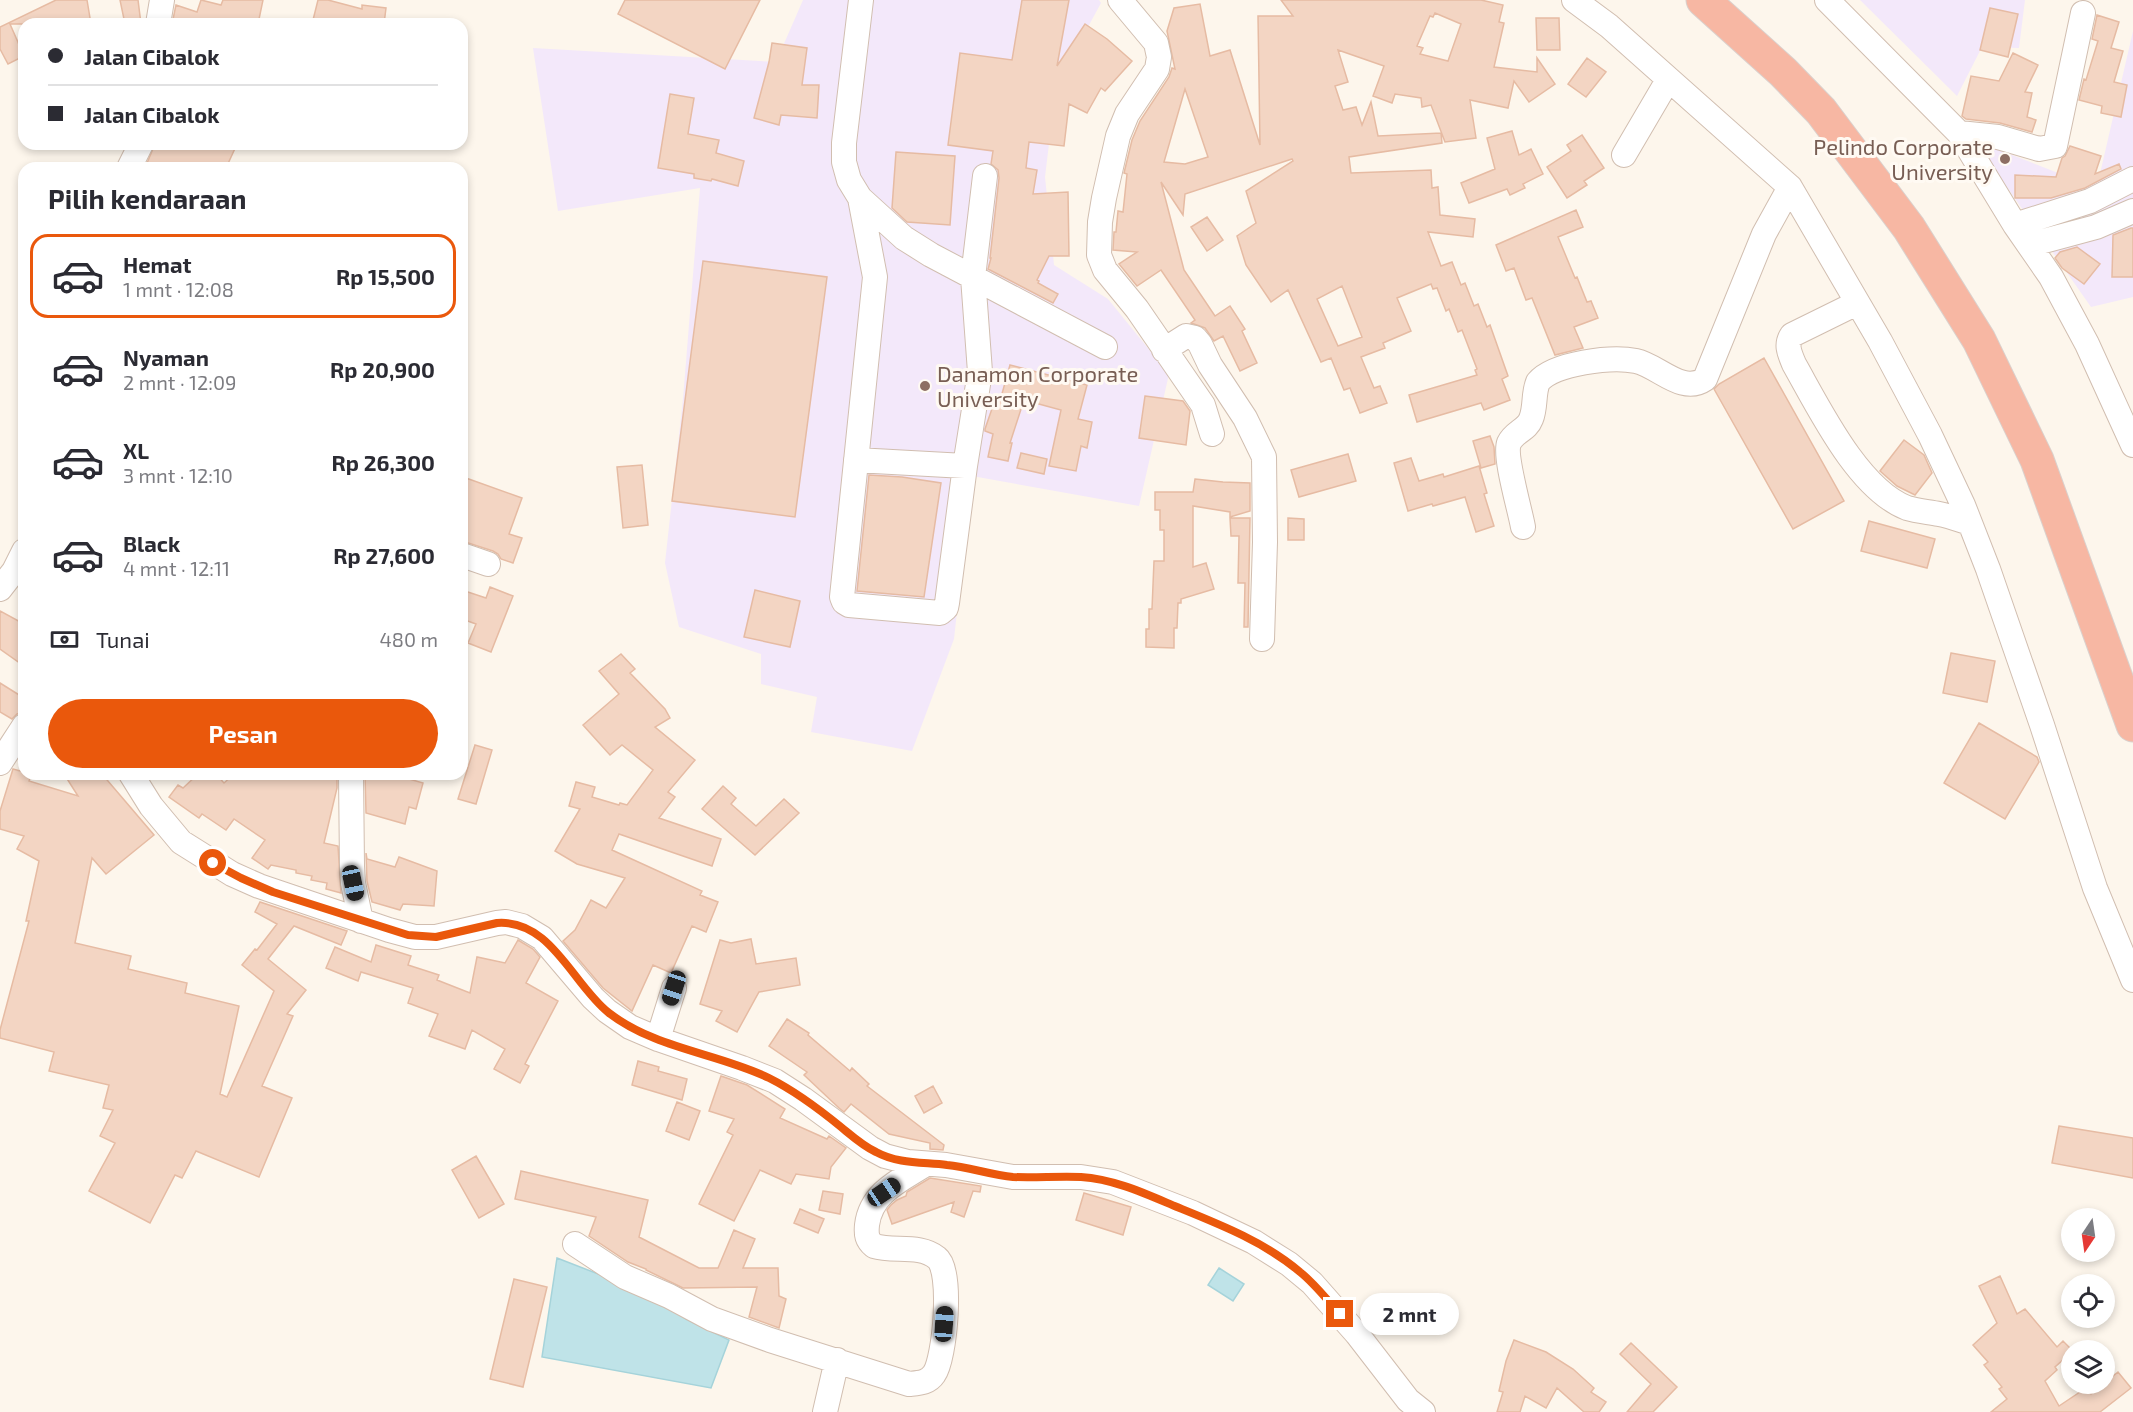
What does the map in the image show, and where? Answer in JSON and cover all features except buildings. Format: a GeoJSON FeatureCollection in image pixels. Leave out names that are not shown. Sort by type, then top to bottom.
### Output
{"type":"FeatureCollection","features":[{"type":"Feature","properties":{"kind":"highway"},"geometry":{"type":"LineString","coordinates":[[1703,0],[1783,72],[1821,111],[1909,228],[1973,329],[2037,460],[2133,725]]}},
{"type":"Feature","properties":{"kind":"street"},"geometry":{"type":"LineString","coordinates":[[159,18],[162,0]]}},
{"type":"Feature","properties":{"kind":"street"},"geometry":{"type":"LineString","coordinates":[[861,0],[844,143],[844,162],[849,180],[860,198],[904,238],[973,278],[1105,347]]}},
{"type":"Feature","properties":{"kind":"street"},"geometry":{"type":"LineString","coordinates":[[1120,0],[1156,44],[1160,57],[1157,69],[1127,114],[1118,136],[1100,222],[1099,255],[1105,270],[1137,309],[1203,405],[1212,434]]}},
{"type":"Feature","properties":{"kind":"street"},"geometry":{"type":"LineString","coordinates":[[1574,0],[1609,26],[1790,187],[1884,348],[1930,435],[1970,523],[2039,716],[2095,888],[2133,980]]}},
{"type":"Feature","properties":{"kind":"street"},"geometry":{"type":"LineString","coordinates":[[1827,0],[1959,133],[2022,235],[2051,277],[2087,344],[2133,445]]}},
{"type":"Feature","properties":{"kind":"street"},"geometry":{"type":"LineString","coordinates":[[1959,133],[1998,137],[2039,149],[2055,146],[2083,13]]}},
{"type":"Feature","properties":{"kind":"street"},"geometry":{"type":"LineString","coordinates":[[1624,155],[1668,80]]}},
{"type":"Feature","properties":{"kind":"street"},"geometry":{"type":"LineString","coordinates":[[860,198],[875,277],[842,592],[844,602],[849,605],[937,614],[944,610],[947,603],[980,372],[973,278],[985,176]]}},
{"type":"Feature","properties":{"kind":"street"},"geometry":{"type":"LineString","coordinates":[[2022,235],[2133,179]]}},
{"type":"Feature","properties":{"kind":"street"},"geometry":{"type":"LineString","coordinates":[[1523,526],[1508,459],[1508,444],[1515,435],[1527,427],[1531,420],[1538,382],[1551,372],[1569,366],[1621,359],[1645,364],[1674,380],[1687,384],[1705,379],[1759,243],[1790,187]]}},
{"type":"Feature","properties":{"kind":"street"},"geometry":{"type":"LineString","coordinates":[[2022,235],[2096,227],[2133,211]]}},
{"type":"Feature","properties":{"kind":"street"},"geometry":{"type":"LineString","coordinates":[[1857,303],[1792,335],[1788,343],[1794,364],[1837,438],[1866,477],[1887,497],[1909,509],[1970,523]]}},
{"type":"Feature","properties":{"kind":"street"},"geometry":{"type":"LineString","coordinates":[[1164,350],[1186,336],[1198,341],[1210,365],[1245,418],[1264,457],[1265,542],[1262,639]]}},
{"type":"Feature","properties":{"kind":"street"},"geometry":{"type":"LineString","coordinates":[[856,460],[965,466]]}},
{"type":"Feature","properties":{"kind":"street"},"geometry":{"type":"LineString","coordinates":[[468,557],[488,564]]}},
{"type":"Feature","properties":{"kind":"street"},"geometry":{"type":"LineString","coordinates":[[0,589],[18,563]]}},
{"type":"Feature","properties":{"kind":"street"},"geometry":{"type":"LineString","coordinates":[[0,763],[18,735]]}},
{"type":"Feature","properties":{"kind":"street"},"geometry":{"type":"LineString","coordinates":[[135,780],[151,806],[177,837],[213,863],[266,889],[389,930],[423,937],[436,937],[497,923],[506,922],[522,926],[542,938],[593,999],[630,1027],[766,1077],[803,1099],[876,1152],[902,1161],[946,1165],[1013,1177],[1081,1177],[1113,1182],[1193,1214],[1254,1242],[1289,1264],[1312,1283],[1357,1334],[1408,1400],[1423,1412]]}},
{"type":"Feature","properties":{"kind":"street"},"geometry":{"type":"LineString","coordinates":[[351,780],[353,883],[361,921]]}},
{"type":"Feature","properties":{"kind":"street"},"geometry":{"type":"LineString","coordinates":[[658,1039],[674,988]]}},
{"type":"Feature","properties":{"kind":"street"},"geometry":{"type":"LineString","coordinates":[[575,1244],[625,1277],[669,1296],[712,1319],[909,1384],[924,1382],[935,1374],[942,1345],[946,1301],[944,1269],[937,1257],[920,1251],[874,1246],[867,1235],[869,1213],[876,1199],[926,1164]]}},
{"type":"Feature","properties":{"kind":"street"},"geometry":{"type":"LineString","coordinates":[[825,1412],[837,1360]]}},
{"type":"Feature","properties":{"kind":"shaded area","name":"Danamon Corporate University"},"geometry":{"type":"Polygon","coordinates":[[[803,0],[1099,0],[1101,3],[1070,60],[1054,102],[1045,177],[1054,265],[1108,299],[1169,374],[1139,506],[972,476],[954,639],[912,751],[811,732],[817,697],[761,684],[761,654],[679,627],[665,563],[683,399],[700,188],[558,211],[533,48],[776,62],[803,0]]]}},
{"type":"Feature","properties":{"kind":"shaded area","name":"Pelindo Corporate University"},"geometry":{"type":"Polygon","coordinates":[[[1860,0],[2025,0],[2019,48],[1982,47],[1957,96],[1860,0]]]}},
{"type":"Feature","properties":{"kind":"shaded area","name":"Pelindo Corporate University"},"geometry":{"type":"Polygon","coordinates":[[[2133,31],[2133,297],[2091,307],[1974,140],[2081,182],[2099,178],[2133,31]]]}},
{"type":"Feature","properties":{"kind":"water"},"geometry":{"type":"Polygon","coordinates":[[[557,1258],[660,1298],[686,1319],[729,1340],[711,1388],[542,1357],[557,1258]]]}},
{"type":"Feature","properties":{"kind":"water"},"geometry":{"type":"Polygon","coordinates":[[[1219,1268],[1244,1284],[1233,1301],[1208,1285],[1219,1268]]]}},
{"type":"Feature","properties":{"kind":"place","name":"Pelindo Corporate University"},"geometry":{"type":"Point","coordinates":[2005,159]}},
{"type":"Feature","properties":{"kind":"place","name":"Danamon Corporate University"},"geometry":{"type":"Point","coordinates":[925,386]}},
{"type":"Feature","properties":{"kind":"route"},"geometry":{"type":"LineString","coordinates":[[213,863],[273,892],[408,935],[436,937],[483,925],[506,922],[522,926],[542,938],[593,999],[630,1027],[638,1032],[756,1072],[775,1081],[876,1152],[902,1161],[962,1167],[1013,1177],[1081,1177],[1113,1182],[1193,1214],[1269,1250],[1300,1272],[1340,1314]]}}]}
